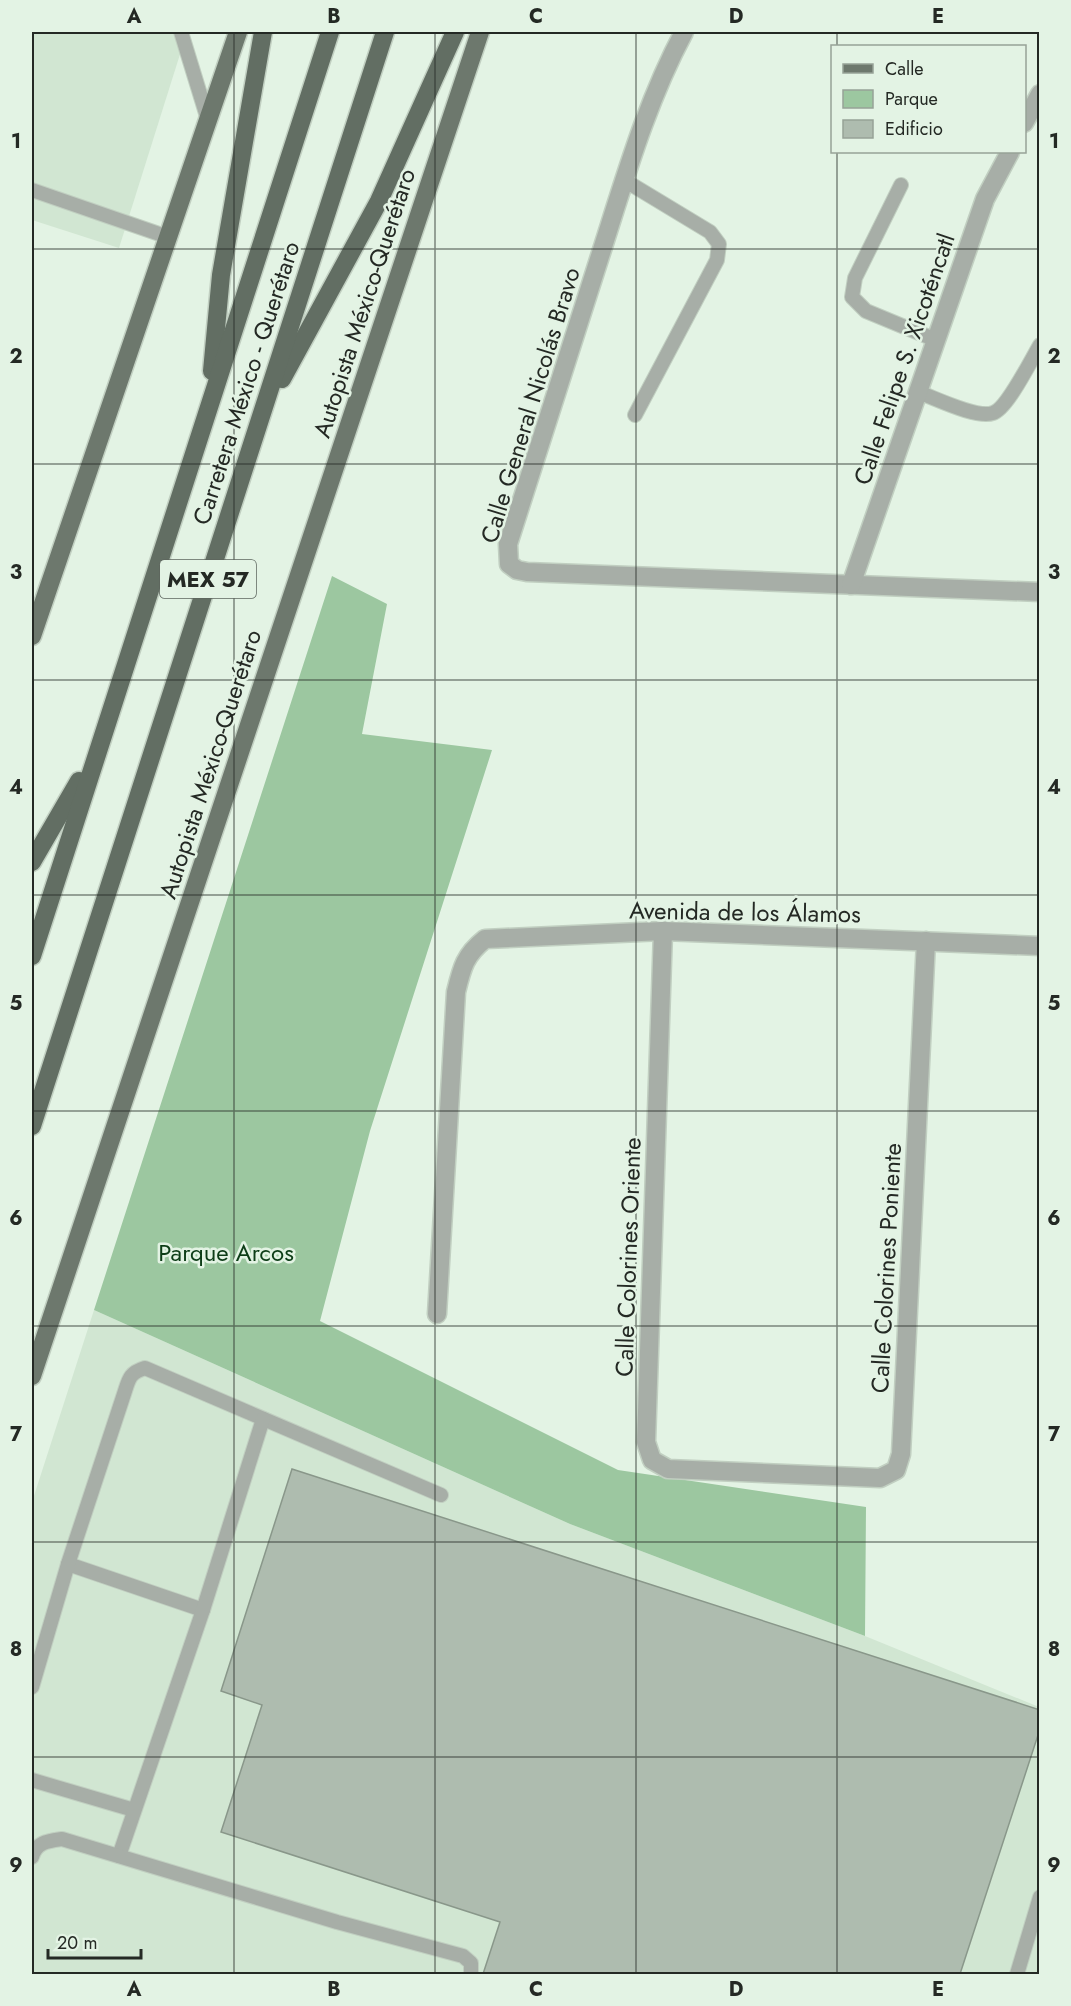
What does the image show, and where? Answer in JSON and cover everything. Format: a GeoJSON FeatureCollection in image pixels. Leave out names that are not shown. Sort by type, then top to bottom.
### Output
{"type":"FeatureCollection","features":[{"type":"Feature","properties":{"kind":"highway"},"geometry":{"type":"LineString","coordinates":[[208,407],[221,275],[262,32]]}},
{"type":"Feature","properties":{"kind":"highway","name":"Carretera México - Querétaro"},"geometry":{"type":"LineString","coordinates":[[32,956],[330,32]]}},
{"type":"Feature","properties":{"kind":"highway","name":"Carretera México - Querétaro"},"geometry":{"type":"LineString","coordinates":[[32,1126],[386,32]]}},
{"type":"Feature","properties":{"kind":"highway"},"geometry":{"type":"LineString","coordinates":[[260,417],[379,201],[455,32]]}},
{"type":"Feature","properties":{"kind":"highway"},"geometry":{"type":"LineString","coordinates":[[32,862],[96,753]]}},
{"type":"Feature","properties":{"kind":"main road"},"geometry":{"type":"LineString","coordinates":[[32,636],[238,32]]}},
{"type":"Feature","properties":{"kind":"main road","name":"Autopista México-Querétaro"},"geometry":{"type":"LineString","coordinates":[[32,1376],[480,32]]}},
{"type":"Feature","properties":{"kind":"street","name":"Calle General Nicolás Bravo"},"geometry":{"type":"LineString","coordinates":[[684,32],[673,51],[653,100],[624,180],[508,544],[508,564],[517,570],[527,572],[1040,592]]}},
{"type":"Feature","properties":{"kind":"street"},"geometry":{"type":"LineString","coordinates":[[1026,119],[1040,94]]}},
{"type":"Feature","properties":{"kind":"street","name":"Calle Felipe S. Xicoténcatl"},"geometry":{"type":"LineString","coordinates":[[851,585],[985,199],[1009,153]]}},
{"type":"Feature","properties":{"kind":"street","name":"Avenida de los Álamos"},"geometry":{"type":"LineString","coordinates":[[437,1314],[456,992],[462,966],[471,950],[485,939],[663,931],[1040,946]]}},
{"type":"Feature","properties":{"kind":"street","name":"Calle Colorines Oriente"},"geometry":{"type":"LineString","coordinates":[[663,931],[646,1442],[652,1460],[668,1469],[772,1473]]}},
{"type":"Feature","properties":{"kind":"street","name":"Calle Colorines Poniente"},"geometry":{"type":"LineString","coordinates":[[772,1473],[880,1478],[896,1470],[901,1454],[926,941]]}},
{"type":"Feature","properties":{"kind":"lane"},"geometry":{"type":"LineString","coordinates":[[181,32],[208,120]]}},
{"type":"Feature","properties":{"kind":"lane"},"geometry":{"type":"LineString","coordinates":[[624,180],[710,232],[719,244],[717,260],[635,415]]}},
{"type":"Feature","properties":{"kind":"lane"},"geometry":{"type":"LineString","coordinates":[[902,185],[855,278],[852,297],[866,311],[936,340]]}},
{"type":"Feature","properties":{"kind":"lane"},"geometry":{"type":"LineString","coordinates":[[32,190],[168,237]]}},
{"type":"Feature","properties":{"kind":"lane"},"geometry":{"type":"LineString","coordinates":[[918,392],[981,414],[994,413],[1007,401],[1040,345]]}},
{"type":"Feature","properties":{"kind":"lane"},"geometry":{"type":"LineString","coordinates":[[32,1687],[68,1564],[131,1374],[145,1368],[441,1495]]}},
{"type":"Feature","properties":{"kind":"lane"},"geometry":{"type":"LineString","coordinates":[[119,1856],[203,1610],[262,1419]]}},
{"type":"Feature","properties":{"kind":"lane"},"geometry":{"type":"LineString","coordinates":[[68,1564],[203,1610]]}},
{"type":"Feature","properties":{"kind":"lane"},"geometry":{"type":"LineString","coordinates":[[32,1780],[134,1810]]}},
{"type":"Feature","properties":{"kind":"lane"},"geometry":{"type":"LineString","coordinates":[[32,1857],[33,1852],[43,1841],[62,1839],[463,1956],[471,1963],[471,1974]]}},
{"type":"Feature","properties":{"kind":"lane"},"geometry":{"type":"LineString","coordinates":[[1017,1974],[1040,1897]]}},
{"type":"Feature","properties":{"kind":"shaded area"},"geometry":{"type":"Polygon","coordinates":[[[32,32],[187,32],[119,248],[32,220],[32,32]]]}},
{"type":"Feature","properties":{"kind":"shaded area"},"geometry":{"type":"Polygon","coordinates":[[[94,1310],[570,1524],[865,1636],[1039,1707],[1039,1974],[32,1974],[32,1502],[94,1310]]]}},
{"type":"Feature","properties":{"kind":"green space","name":"Parque Arcos"},"geometry":{"type":"Polygon","coordinates":[[[332,576],[387,604],[362,734],[492,750],[370,1131],[320,1321],[618,1470],[866,1507],[865,1636],[570,1524],[94,1310],[332,576]]]}},
{"type":"Feature","properties":{"kind":"building"},"geometry":{"type":"Polygon","coordinates":[[[292,1469],[1040,1710],[1040,1729],[960,1974],[483,1974],[500,1922],[221,1832],[262,1705],[221,1691],[292,1469]]]}}]}
